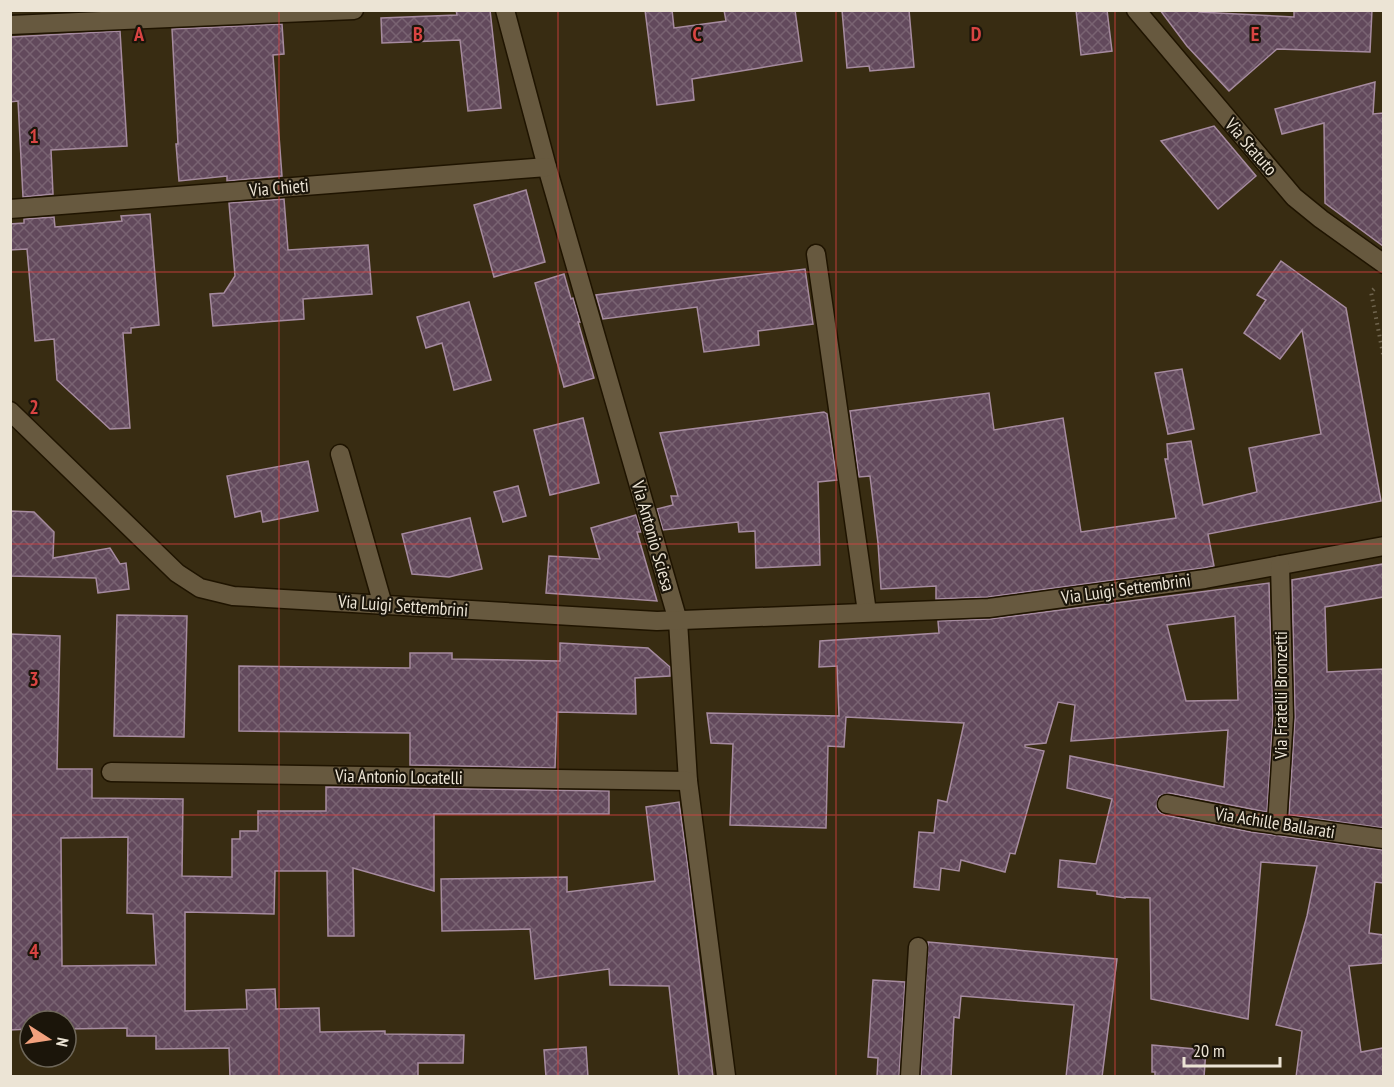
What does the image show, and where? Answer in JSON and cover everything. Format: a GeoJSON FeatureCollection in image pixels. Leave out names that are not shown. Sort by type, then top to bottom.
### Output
{"type":"FeatureCollection","features":[{"type":"Feature","properties":{"kind":"street"},"geometry":{"type":"LineString","coordinates":[[10,25],[354,10]]}},
{"type":"Feature","properties":{"kind":"street","name":"Via Antonio Sciesa"},"geometry":{"type":"LineString","coordinates":[[505,10],[547,166],[678,621],[688,781],[726,1077]]}},
{"type":"Feature","properties":{"kind":"street","name":"Via Statuto"},"geometry":{"type":"LineString","coordinates":[[1136,10],[1154,35],[1294,197],[1383,264]]}},
{"type":"Feature","properties":{"kind":"street","name":"Via Chieti"},"geometry":{"type":"LineString","coordinates":[[10,210],[547,166]]}},
{"type":"Feature","properties":{"kind":"street"},"geometry":{"type":"LineString","coordinates":[[816,254],[867,612]]}},
{"type":"Feature","properties":{"kind":"street","name":"Via Luigi Settembrini"},"geometry":{"type":"LineString","coordinates":[[10,411],[177,573],[200,588],[233,596],[648,621],[989,608],[1205,579],[1383,546]]}},
{"type":"Feature","properties":{"kind":"street"},"geometry":{"type":"LineString","coordinates":[[340,454],[383,605]]}},
{"type":"Feature","properties":{"kind":"street","name":"Via Fratelli Bronzetti"},"geometry":{"type":"LineString","coordinates":[[1277,825],[1284,717],[1280,565]]}},
{"type":"Feature","properties":{"kind":"street","name":"Via Antonio Locatelli"},"geometry":{"type":"LineString","coordinates":[[111,772],[688,781]]}},
{"type":"Feature","properties":{"kind":"street","name":"Via Achille Ballarati"},"geometry":{"type":"LineString","coordinates":[[1167,804],[1277,825],[1383,839]]}},
{"type":"Feature","properties":{"kind":"street"},"geometry":{"type":"LineString","coordinates":[[910,1077],[918,947]]}},
{"type":"Feature","properties":{"kind":"path"},"geometry":{"type":"LineString","coordinates":[[1374,289],[1371,292],[1383,359]]}},
{"type":"Feature","properties":{"kind":"building"},"geometry":{"type":"Polygon","coordinates":[[[456,10],[490,10],[501,108],[468,111],[460,40],[382,43],[381,18],[457,15],[456,10]]]}},
{"type":"Feature","properties":{"kind":"building"},"geometry":{"type":"Polygon","coordinates":[[[645,10],[672,10],[674,28],[726,21],[724,10],[795,10],[802,61],[692,79],[694,100],[657,105],[645,10]]]}},
{"type":"Feature","properties":{"kind":"building"},"geometry":{"type":"Polygon","coordinates":[[[842,10],[909,10],[914,67],[870,71],[869,66],[847,68],[842,10]]]}},
{"type":"Feature","properties":{"kind":"building"},"geometry":{"type":"Polygon","coordinates":[[[1076,10],[1107,10],[1112,51],[1081,55],[1076,10]]]}},
{"type":"Feature","properties":{"kind":"building"},"geometry":{"type":"Polygon","coordinates":[[[1160,10],[1198,10],[1199,12],[1294,17],[1294,11],[1372,10],[1370,52],[1277,49],[1229,91],[1187,46],[1160,10]]]}},
{"type":"Feature","properties":{"kind":"building"},"geometry":{"type":"Polygon","coordinates":[[[282,24],[284,54],[273,55],[282,176],[227,181],[227,176],[179,181],[172,29],[282,24]]]}},
{"type":"Feature","properties":{"kind":"building"},"geometry":{"type":"Polygon","coordinates":[[[120,31],[127,146],[51,150],[53,194],[23,197],[18,101],[10,102],[10,37],[120,31]]]}},
{"type":"Feature","properties":{"kind":"building"},"geometry":{"type":"Polygon","coordinates":[[[1375,82],[1373,114],[1383,113],[1383,246],[1325,203],[1324,123],[1282,134],[1275,109],[1375,82]]]}},
{"type":"Feature","properties":{"kind":"building"},"geometry":{"type":"Polygon","coordinates":[[[1214,126],[1256,176],[1218,209],[1161,141],[1214,126]]]}},
{"type":"Feature","properties":{"kind":"building"},"geometry":{"type":"Polygon","coordinates":[[[526,190],[545,262],[494,277],[474,205],[526,190]]]}},
{"type":"Feature","properties":{"kind":"building"},"geometry":{"type":"Polygon","coordinates":[[[284,199],[288,250],[368,245],[372,294],[303,299],[304,319],[213,326],[210,294],[224,293],[235,276],[229,203],[284,199]]]}},
{"type":"Feature","properties":{"kind":"building"},"geometry":{"type":"Polygon","coordinates":[[[150,214],[159,325],[131,328],[131,333],[123,333],[130,428],[110,429],[57,380],[54,339],[35,341],[27,249],[10,250],[10,224],[24,223],[24,219],[54,217],[55,227],[122,221],[121,216],[150,214]]]}},
{"type":"Feature","properties":{"kind":"building"},"geometry":{"type":"Polygon","coordinates":[[[1281,261],[1346,308],[1381,501],[1208,534],[1214,566],[1203,568],[988,597],[936,599],[936,586],[881,589],[870,476],[859,477],[850,411],[989,393],[994,430],[1063,418],[1081,532],[1176,518],[1165,459],[1168,459],[1167,444],[1191,441],[1203,505],[1257,492],[1249,448],[1321,434],[1302,330],[1280,359],[1244,333],[1266,300],[1257,295],[1281,261]]]}},
{"type":"Feature","properties":{"kind":"building"},"geometry":{"type":"Polygon","coordinates":[[[805,269],[813,324],[758,331],[759,345],[704,352],[697,307],[603,319],[596,295],[805,269]]]}},
{"type":"Feature","properties":{"kind":"building"},"geometry":{"type":"Polygon","coordinates":[[[564,274],[580,322],[578,322],[594,378],[564,387],[535,283],[564,274]]]}},
{"type":"Feature","properties":{"kind":"building"},"geometry":{"type":"Polygon","coordinates":[[[469,302],[491,380],[454,390],[442,343],[426,348],[417,317],[469,302]]]}},
{"type":"Feature","properties":{"kind":"building"},"geometry":{"type":"Polygon","coordinates":[[[1182,369],[1194,429],[1168,434],[1155,373],[1182,369]]]}},
{"type":"Feature","properties":{"kind":"building"},"geometry":{"type":"Polygon","coordinates":[[[824,412],[827,414],[837,480],[818,482],[820,565],[756,568],[755,531],[739,532],[738,522],[663,530],[657,509],[673,505],[671,496],[678,496],[660,433],[824,412]]]}},
{"type":"Feature","properties":{"kind":"building"},"geometry":{"type":"Polygon","coordinates":[[[583,418],[599,483],[550,495],[534,430],[583,418]]]}},
{"type":"Feature","properties":{"kind":"building"},"geometry":{"type":"Polygon","coordinates":[[[308,461],[318,511],[263,522],[261,511],[235,517],[227,476],[308,461]]]}},
{"type":"Feature","properties":{"kind":"building"},"geometry":{"type":"Polygon","coordinates":[[[518,486],[526,516],[503,522],[494,492],[518,486]]]}},
{"type":"Feature","properties":{"kind":"building"},"geometry":{"type":"Polygon","coordinates":[[[10,511],[34,512],[54,532],[53,558],[110,548],[120,564],[126,563],[129,589],[98,593],[96,578],[10,576],[10,511]]]}},
{"type":"Feature","properties":{"kind":"building"},"geometry":{"type":"Polygon","coordinates":[[[636,515],[641,532],[637,532],[657,601],[546,593],[549,556],[600,559],[591,528],[636,515]]]}},
{"type":"Feature","properties":{"kind":"building"},"geometry":{"type":"Polygon","coordinates":[[[470,518],[482,569],[449,577],[412,574],[402,534],[470,518]]]}},
{"type":"Feature","properties":{"kind":"building"},"geometry":{"type":"Polygon","coordinates":[[[1383,564],[1383,597],[1325,607],[1327,672],[1383,669],[1383,828],[1289,815],[1295,717],[1292,580],[1383,564]]]}},
{"type":"Feature","properties":{"kind":"building"},"geometry":{"type":"Polygon","coordinates":[[[1269,583],[1273,717],[1267,812],[1169,793],[1159,796],[1156,807],[1165,815],[1251,832],[1383,850],[1383,883],[1375,882],[1369,933],[1383,935],[1383,963],[1349,966],[1361,1052],[1383,1048],[1383,1077],[1296,1077],[1302,1031],[1276,1025],[1307,916],[1317,866],[1261,862],[1248,1019],[1151,999],[1150,898],[1125,898],[1097,894],[1097,891],[1058,887],[1060,860],[1096,864],[1112,799],[1067,788],[1070,756],[1224,787],[1228,730],[1071,741],[1075,705],[1058,702],[1046,743],[1025,745],[1025,747],[1044,751],[1015,854],[1010,853],[1005,872],[961,860],[959,871],[941,868],[939,890],[914,887],[919,832],[934,833],[938,800],[947,802],[964,723],[846,717],[844,747],[828,746],[826,828],[730,825],[733,744],[711,743],[707,713],[839,716],[837,666],[819,667],[820,641],[939,633],[938,621],[990,619],[1269,583]],[[1235,616],[1167,625],[1186,701],[1238,700],[1235,616]]]}},
{"type":"Feature","properties":{"kind":"building"},"geometry":{"type":"Polygon","coordinates":[[[117,615],[187,616],[184,737],[114,736],[117,615]]]}},
{"type":"Feature","properties":{"kind":"building"},"geometry":{"type":"Polygon","coordinates":[[[10,634],[60,636],[57,769],[92,769],[92,798],[183,799],[182,876],[232,877],[232,839],[240,839],[240,831],[258,831],[258,811],[326,811],[326,787],[609,791],[609,814],[434,814],[434,891],[353,868],[354,936],[328,936],[327,871],[275,871],[274,914],[185,912],[185,1011],[247,1009],[246,990],[275,989],[276,1009],[319,1008],[320,1032],[385,1031],[385,1034],[464,1035],[463,1063],[418,1063],[418,1077],[230,1077],[229,1048],[156,1049],[156,1036],[127,1036],[127,1028],[78,1029],[78,1009],[18,1009],[18,1030],[10,1030],[10,634]],[[128,837],[61,838],[62,966],[156,965],[153,914],[127,913],[128,837]]]}},
{"type":"Feature","properties":{"kind":"building"},"geometry":{"type":"Polygon","coordinates":[[[560,643],[648,648],[670,667],[670,676],[635,678],[636,714],[557,712],[555,768],[410,765],[410,733],[239,731],[239,666],[410,668],[410,653],[452,653],[452,659],[560,661],[560,643]]]}},
{"type":"Feature","properties":{"kind":"building"},"geometry":{"type":"Polygon","coordinates":[[[679,802],[713,1077],[679,1077],[669,986],[610,985],[609,969],[535,979],[530,929],[442,931],[441,879],[567,877],[567,892],[655,881],[646,807],[679,802]]]}},
{"type":"Feature","properties":{"kind":"building"},"geometry":{"type":"Polygon","coordinates":[[[928,942],[1117,959],[1102,1077],[1066,1077],[1074,1005],[961,996],[959,1018],[954,1017],[951,1077],[921,1077],[928,942]]]}},
{"type":"Feature","properties":{"kind":"building"},"geometry":{"type":"Polygon","coordinates":[[[873,980],[905,982],[899,1077],[877,1077],[878,1058],[868,1057],[873,980]]]}},
{"type":"Feature","properties":{"kind":"building"},"geometry":{"type":"Polygon","coordinates":[[[1152,1045],[1206,1050],[1204,1077],[1155,1077],[1155,1072],[1152,1072],[1152,1045]]]}},
{"type":"Feature","properties":{"kind":"building"},"geometry":{"type":"Polygon","coordinates":[[[586,1047],[588,1077],[546,1077],[544,1050],[586,1047]]]}}]}
